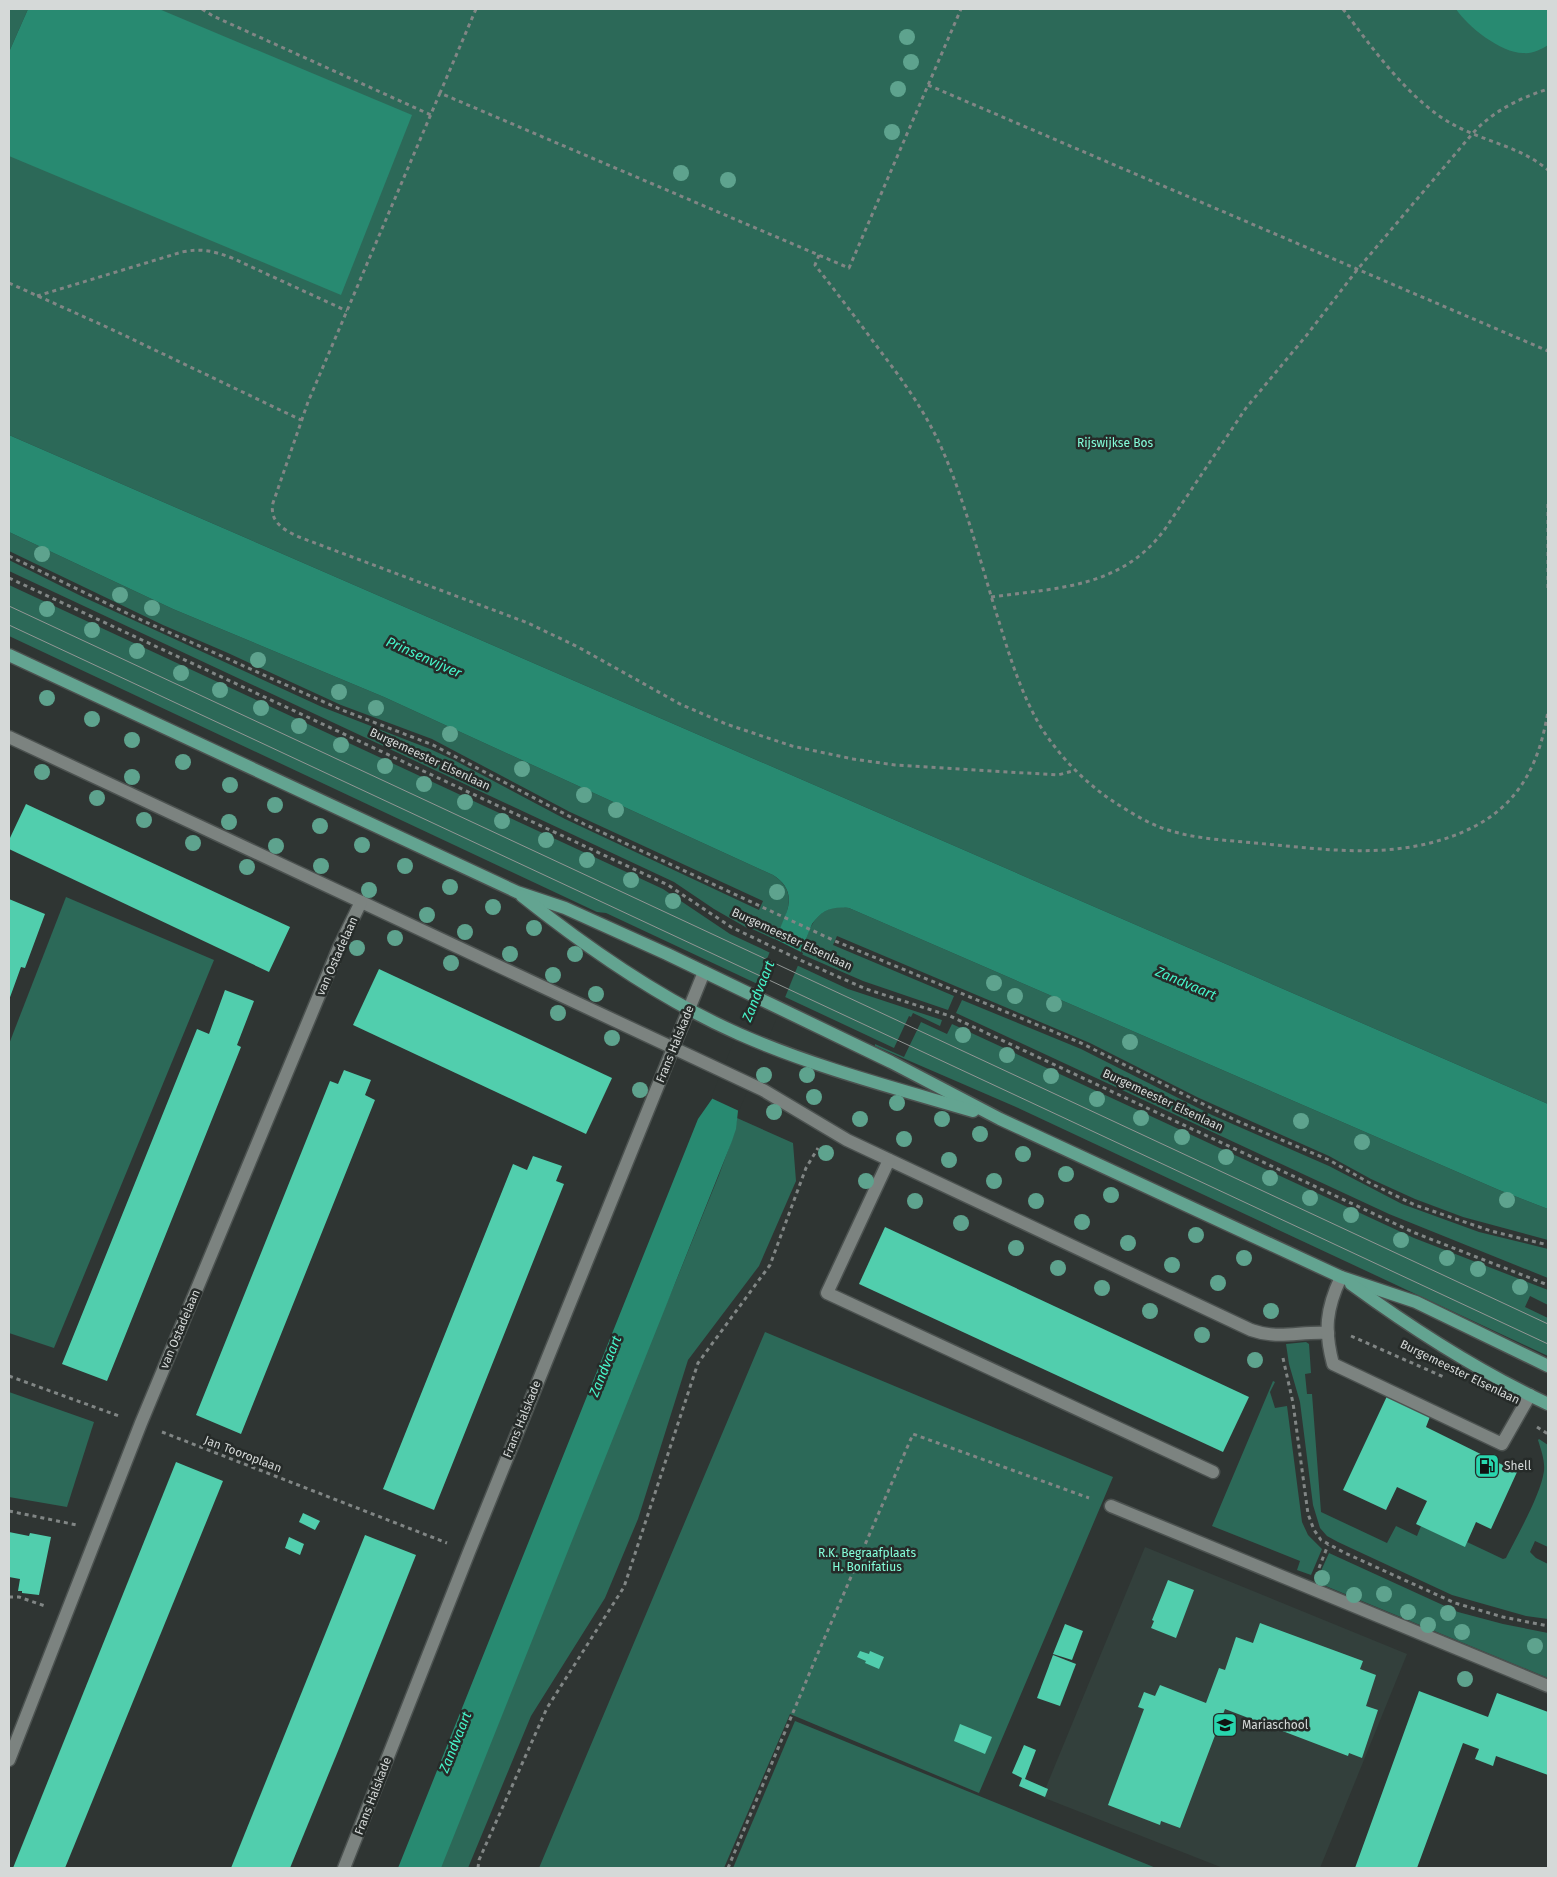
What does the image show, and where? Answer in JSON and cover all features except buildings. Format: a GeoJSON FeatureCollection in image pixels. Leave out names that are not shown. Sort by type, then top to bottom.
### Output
{"type":"FeatureCollection","features":[{"type":"Feature","properties":{"kind":"main road","name":"Burgemeester Elsenlaan"},"geometry":{"type":"LineString","coordinates":[[9,655],[517,892],[589,918],[890,1062],[1000,1120],[1340,1277],[1416,1302],[1548,1366]]}},
{"type":"Feature","properties":{"kind":"main road","name":"Burgemeester Elsenlaan"},"geometry":{"type":"LineString","coordinates":[[517,892],[571,934],[689,1009],[737,1034],[857,1077],[1000,1120]]}},
{"type":"Feature","properties":{"kind":"main road","name":"Burgemeester Elsenlaan"},"geometry":{"type":"LineString","coordinates":[[1340,1277],[1454,1354],[1548,1404]]}},
{"type":"Feature","properties":{"kind":"street"},"geometry":{"type":"LineString","coordinates":[[9,737],[750,1084],[784,1101],[828,1130],[889,1160],[1251,1330],[1267,1335],[1279,1336],[1328,1333]]}},
{"type":"Feature","properties":{"kind":"street","name":"van Ostadelaan"},"geometry":{"type":"LineString","coordinates":[[9,1760],[141,1423],[340,945],[361,902]]}},
{"type":"Feature","properties":{"kind":"street","name":"Frans Halskade"},"geometry":{"type":"LineString","coordinates":[[344,1868],[469,1552],[704,972]]}},
{"type":"Feature","properties":{"kind":"street"},"geometry":{"type":"LineString","coordinates":[[889,1160],[827,1293],[1213,1472]]}},
{"type":"Feature","properties":{"kind":"street"},"geometry":{"type":"LineString","coordinates":[[1340,1277],[1330,1303],[1328,1317],[1328,1333],[1333,1364],[1502,1444],[1530,1396]]}},
{"type":"Feature","properties":{"kind":"street"},"geometry":{"type":"LineString","coordinates":[[1111,1506],[1548,1686]]}},
{"type":"Feature","properties":{"kind":"path"},"geometry":{"type":"LineString","coordinates":[[202,9],[213,16],[431,115]]}},
{"type":"Feature","properties":{"kind":"path"},"geometry":{"type":"LineString","coordinates":[[476,9],[301,420],[271,511],[274,519],[289,533],[528,623],[578,647],[680,704],[726,724],[792,746],[826,754],[894,764],[1058,775],[1076,770]]}},
{"type":"Feature","properties":{"kind":"path"},"geometry":{"type":"LineString","coordinates":[[440,93],[849,268],[961,9]]}},
{"type":"Feature","properties":{"kind":"path"},"geometry":{"type":"LineString","coordinates":[[1344,9],[1379,55],[1430,109],[1456,126],[1523,153],[1536,160],[1548,170]]}},
{"type":"Feature","properties":{"kind":"path"},"geometry":{"type":"LineString","coordinates":[[928,85],[1548,351]]}},
{"type":"Feature","properties":{"kind":"path"},"geometry":{"type":"LineString","coordinates":[[991,597],[1092,582],[1128,565],[1143,554],[1155,543],[1165,529],[1246,408],[1306,336],[1357,270],[1473,133],[1506,107],[1548,89]]}},
{"type":"Feature","properties":{"kind":"path"},"geometry":{"type":"LineString","coordinates":[[37,296],[182,252],[201,249],[217,252],[232,258],[347,311]]}},
{"type":"Feature","properties":{"kind":"path"},"geometry":{"type":"LineString","coordinates":[[819,255],[815,265],[900,378],[927,419],[942,449],[956,486],[1010,657],[1029,704],[1040,724],[1054,746],[1076,770],[1106,797],[1125,809],[1146,821],[1186,835],[1341,851],[1380,851],[1414,847],[1446,839],[1466,831],[1485,822],[1501,810],[1514,796],[1528,775],[1539,752],[1548,711]]}},
{"type":"Feature","properties":{"kind":"path"},"geometry":{"type":"LineString","coordinates":[[9,283],[111,329],[301,420]]}},
{"type":"Feature","properties":{"kind":"path"},"geometry":{"type":"LineString","coordinates":[[1548,504],[1548,589]]}},
{"type":"Feature","properties":{"kind":"path","name":"Burgemeester Elsenlaan"},"geometry":{"type":"LineString","coordinates":[[9,556],[137,618],[306,694],[433,745],[584,824],[835,941],[1081,1043],[1230,1118],[1329,1160],[1415,1205],[1491,1231],[1548,1245]]}},
{"type":"Feature","properties":{"kind":"path","name":"Burgemeester Elsenlaan"},"geometry":{"type":"LineString","coordinates":[[9,578],[668,885],[731,927],[800,960],[866,989],[950,1016],[1415,1233],[1548,1285]]}},
{"type":"Feature","properties":{"kind":"path"},"geometry":{"type":"LineString","coordinates":[[478,1868],[479,1860],[547,1708],[624,1587],[698,1363],[770,1265],[806,1168],[828,1130]]}},
{"type":"Feature","properties":{"kind":"path","name":"Burgemeester Elsenlaan"},"geometry":{"type":"LineString","coordinates":[[1328,1333],[1347,1335],[1366,1342],[1449,1380]]}},
{"type":"Feature","properties":{"kind":"path"},"geometry":{"type":"LineString","coordinates":[[1279,1336],[1293,1403],[1308,1514],[1314,1530],[1321,1540],[1345,1553],[1455,1603],[1503,1618],[1548,1626]]}},
{"type":"Feature","properties":{"kind":"path","name":"Jan Tooroplaan"},"geometry":{"type":"LineString","coordinates":[[9,1376],[141,1423],[469,1552]]}},
{"type":"Feature","properties":{"kind":"path","name":"Burgemeester Elsenlaan"},"geometry":{"type":"LineString","coordinates":[[1518,1416],[1548,1434]]}},
{"type":"Feature","properties":{"kind":"path"},"geometry":{"type":"LineString","coordinates":[[728,1868],[811,1669],[913,1434],[1111,1506]]}},
{"type":"Feature","properties":{"kind":"path"},"geometry":{"type":"LineString","coordinates":[[9,1511],[100,1530]]}},
{"type":"Feature","properties":{"kind":"path"},"geometry":{"type":"LineString","coordinates":[[9,1597],[18,1597],[67,1613]]}},
{"type":"Feature","properties":{"kind":"shaded area","name":"Mariaschool"},"geometry":{"type":"Polygon","coordinates":[[[1145,1547],[1407,1654],[1320,1868],[1223,1868],[1042,1797],[1145,1547]]]}},
{"type":"Feature","properties":{"kind":"green space"},"geometry":{"type":"Polygon","coordinates":[[[9,9],[28,9],[9,52],[9,9]]]}},
{"type":"Feature","properties":{"kind":"green space","name":"Rijswijkse Bos"},"geometry":{"type":"Polygon","coordinates":[[[59,9],[1548,9],[1548,1104],[9,435],[9,123],[59,9]]]}},
{"type":"Feature","properties":{"kind":"green space"},"geometry":{"type":"Polygon","coordinates":[[[9,532],[173,609],[384,697],[773,875],[782,882],[787,889],[789,897],[786,914],[776,940],[747,928],[714,909],[674,882],[9,571],[9,560],[81,596],[322,707],[430,749],[565,819],[759,910],[763,901],[570,812],[432,739],[341,705],[163,625],[9,551],[9,532]]]}},
{"type":"Feature","properties":{"kind":"green space"},"geometry":{"type":"Polygon","coordinates":[[[9,585],[663,889],[730,934],[848,989],[942,1020],[940,1026],[913,1013],[911,1017],[909,1016],[894,1048],[606,913],[597,912],[9,636],[9,585]]]}},
{"type":"Feature","properties":{"kind":"green space"},"geometry":{"type":"Polygon","coordinates":[[[66,897],[214,960],[54,1348],[9,1333],[9,1044],[66,897]]]}},
{"type":"Feature","properties":{"kind":"green space"},"geometry":{"type":"Polygon","coordinates":[[[838,906],[849,908],[1499,1190],[1548,1209],[1548,1240],[1463,1217],[1415,1199],[1371,1179],[1329,1156],[1199,1098],[1090,1043],[837,936],[833,945],[954,996],[948,1010],[863,981],[801,954],[809,930],[817,918],[829,909],[838,906]]]}},
{"type":"Feature","properties":{"kind":"green space"},"geometry":{"type":"Polygon","coordinates":[[[962,1000],[1081,1049],[1212,1115],[1329,1166],[1402,1204],[1479,1232],[1548,1249],[1548,1278],[1389,1214],[956,1013],[962,1000]]]}},
{"type":"Feature","properties":{"kind":"green space"},"geometry":{"type":"Polygon","coordinates":[[[921,1022],[947,1034],[952,1024],[1414,1238],[1548,1290],[1548,1305],[1530,1296],[1525,1307],[1548,1318],[1548,1356],[1016,1107],[875,1046],[875,1044],[904,1057],[921,1022]]]}},
{"type":"Feature","properties":{"kind":"green space"},"geometry":{"type":"Polygon","coordinates":[[[737,1118],[793,1143],[796,1181],[759,1266],[688,1360],[638,1519],[605,1598],[531,1716],[468,1868],[439,1868],[598,1463],[719,1175],[734,1134],[737,1118]]]}},
{"type":"Feature","properties":{"kind":"green space","name":"R.K. Begraafplaats H. Bonifatius"},"geometry":{"type":"Polygon","coordinates":[[[765,1332],[1113,1477],[979,1793],[790,1714],[724,1868],[539,1868],[765,1332]]]}},
{"type":"Feature","properties":{"kind":"green space"},"geometry":{"type":"Polygon","coordinates":[[[1306,1342],[1309,1344],[1311,1373],[1305,1374],[1307,1394],[1312,1394],[1321,1512],[1387,1543],[1396,1526],[1417,1536],[1421,1526],[1465,1546],[1467,1542],[1503,1559],[1506,1558],[1528,1515],[1542,1480],[1544,1463],[1538,1440],[1548,1445],[1548,1547],[1535,1541],[1530,1552],[1536,1558],[1548,1564],[1548,1619],[1526,1616],[1452,1595],[1338,1542],[1327,1536],[1320,1528],[1313,1505],[1300,1402],[1289,1364],[1286,1344],[1306,1342]]]}},
{"type":"Feature","properties":{"kind":"green space"},"geometry":{"type":"Polygon","coordinates":[[[1273,1381],[1275,1382],[1270,1392],[1275,1408],[1287,1406],[1302,1522],[1308,1535],[1322,1549],[1311,1575],[1297,1570],[1300,1561],[1212,1526],[1273,1381]]]}},
{"type":"Feature","properties":{"kind":"green space"},"geometry":{"type":"Polygon","coordinates":[[[9,1392],[94,1422],[67,1507],[9,1497],[9,1392]]]}},
{"type":"Feature","properties":{"kind":"green space"},"geometry":{"type":"Polygon","coordinates":[[[1329,1553],[1458,1612],[1548,1633],[1548,1678],[1316,1582],[1329,1553]]]}},
{"type":"Feature","properties":{"kind":"green space"},"geometry":{"type":"Polygon","coordinates":[[[795,1721],[1156,1868],[733,1868],[795,1721]]]}},
{"type":"Feature","properties":{"kind":"water"},"geometry":{"type":"Polygon","coordinates":[[[28,9],[159,9],[412,115],[341,295],[9,156],[9,52],[28,9]]]}},
{"type":"Feature","properties":{"kind":"water"},"geometry":{"type":"Polygon","coordinates":[[[1456,9],[1548,9],[1548,45],[1536,51],[1526,53],[1505,49],[1476,30],[1456,9]]]}},
{"type":"Feature","properties":{"kind":"water"},"geometry":{"type":"Polygon","coordinates":[[[9,435],[1548,1104],[1548,1209],[1499,1190],[849,908],[832,908],[824,912],[812,924],[738,1111],[736,1129],[732,1141],[441,1868],[398,1868],[698,1119],[712,1099],[787,911],[789,900],[787,890],[782,882],[773,875],[384,697],[173,609],[9,532],[9,435]]]}},
{"type":"Feature","properties":{"kind":"pier"},"geometry":{"type":"Polygon","coordinates":[[[775,939],[803,953],[739,1111],[711,1098],[775,939]]]}},
{"type":"Feature","properties":{"kind":"tram line"},"geometry":{"type":"LineString","coordinates":[[9,606],[1548,1324]]}},
{"type":"Feature","properties":{"kind":"tram line"},"geometry":{"type":"LineString","coordinates":[[9,625],[1548,1344]]}},
{"type":"Feature","properties":{"kind":"place","name":"Shell"},"geometry":{"type":"Point","coordinates":[1487,1466]}},
{"type":"Feature","properties":{"kind":"place","name":"Mariaschool"},"geometry":{"type":"Point","coordinates":[1225,1725]}},
{"type":"Feature","properties":{"kind":"water label","name":"Prinsenvijver"},"geometry":{"type":"Point","coordinates":[424,657]}},
{"type":"Feature","properties":{"kind":"water label","name":"Zandvaart"},"geometry":{"type":"Point","coordinates":[1186,983]}},
{"type":"Feature","properties":{"kind":"water label","name":"Zandvaart"},"geometry":{"type":"Point","coordinates":[758,991]}},
{"type":"Feature","properties":{"kind":"water label","name":"Zandvaart"},"geometry":{"type":"Point","coordinates":[605,1366]}},
{"type":"Feature","properties":{"kind":"water label","name":"Zandvaart"},"geometry":{"type":"Point","coordinates":[455,1742]}}]}
